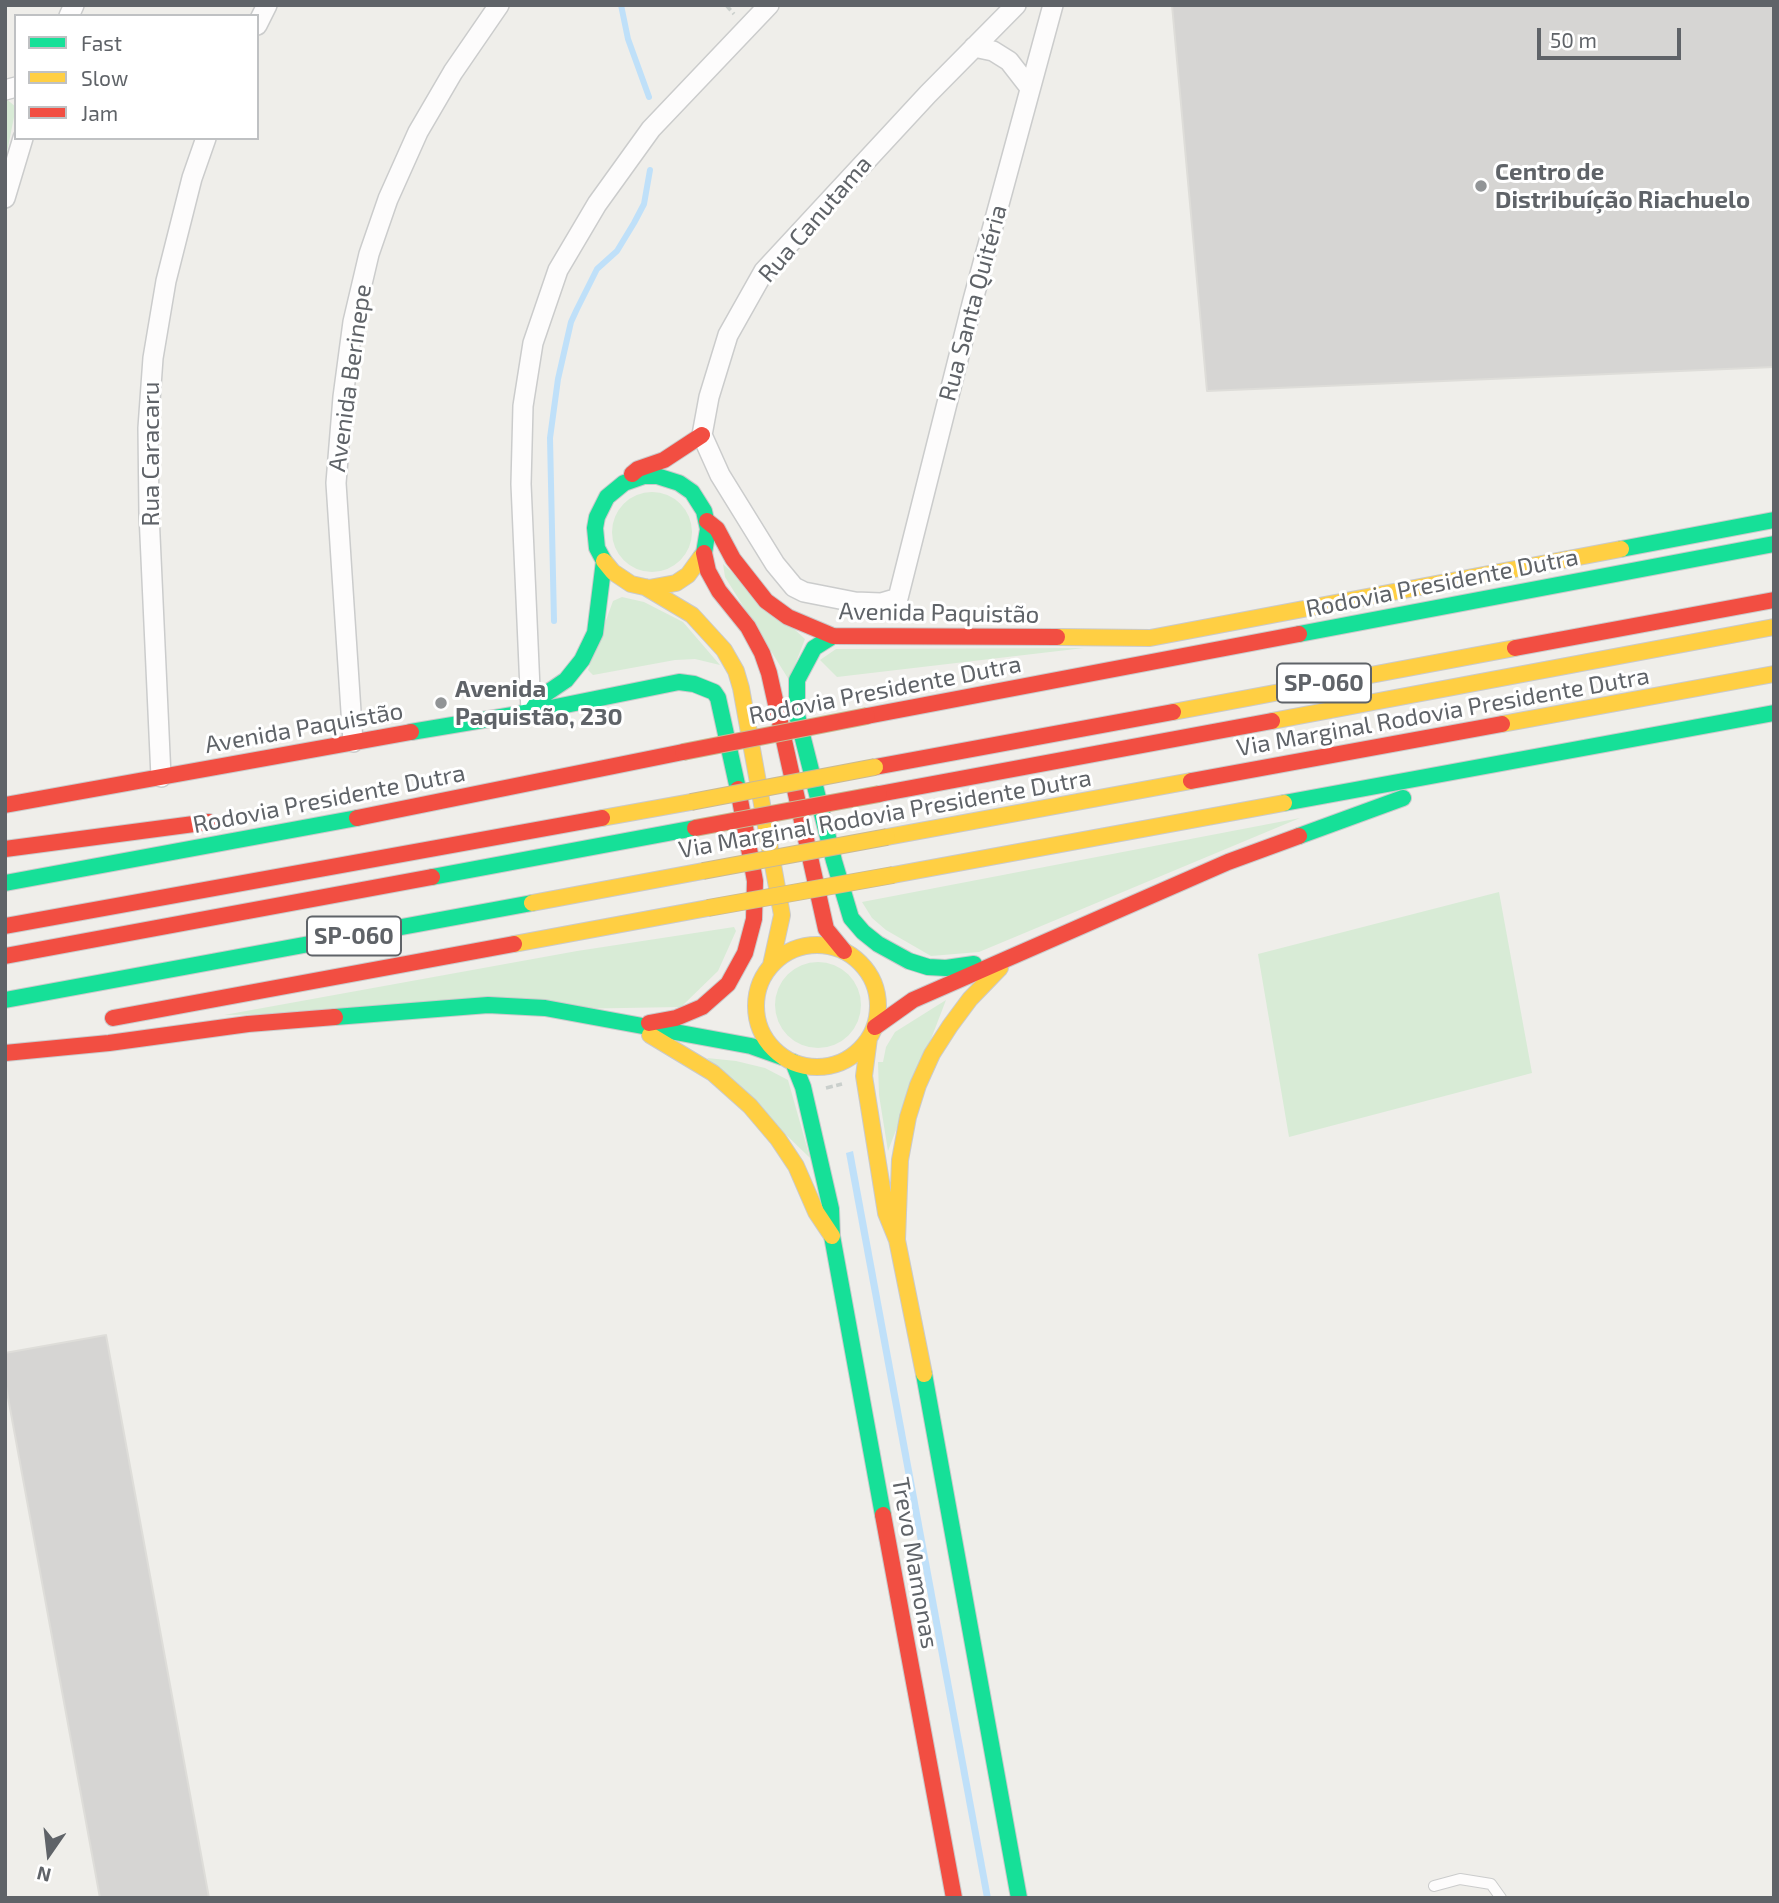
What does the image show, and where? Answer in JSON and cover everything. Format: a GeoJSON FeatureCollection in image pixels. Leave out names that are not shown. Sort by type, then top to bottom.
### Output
{"type":"FeatureCollection","features":[{"type":"Feature","properties":{"kind":"main road"},"geometry":{"type":"LineString","coordinates":[[702,435],[664,460],[638,469],[607,497],[597,517],[595,538],[604,561],[613,572],[624,581],[645,587],[692,615],[724,650],[736,671],[782,915],[771,965]]}},
{"type":"Feature","properties":{"kind":"main road","name":"Avenida Paquistão"},"geometry":{"type":"LineString","coordinates":[[624,483],[644,476],[657,476],[679,483],[692,492],[699,501],[707,522],[717,529],[733,559],[766,601],[788,617],[833,636],[1150,638],[1774,520]]}},
{"type":"Feature","properties":{"kind":"main road"},"geometry":{"type":"LineString","coordinates":[[645,587],[663,587],[688,575],[704,553],[707,522]]}},
{"type":"Feature","properties":{"kind":"main road","name":"Rodovia Presidente Dutra"},"geometry":{"type":"LineString","coordinates":[[5,883],[398,810],[867,716],[1774,544]]}},
{"type":"Feature","properties":{"kind":"main road"},"geometry":{"type":"LineString","coordinates":[[704,553],[708,571],[719,591],[748,627],[762,653],[771,682],[826,929],[844,951],[863,965],[876,988],[878,1014],[863,1076],[886,1213],[897,1240]]}},
{"type":"Feature","properties":{"kind":"main road"},"geometry":{"type":"LineString","coordinates":[[531,712],[541,697],[566,680],[587,651],[599,614],[604,561]]}},
{"type":"Feature","properties":{"kind":"main road","name":"SP-060"},"geometry":{"type":"LineString","coordinates":[[5,926],[691,802],[1774,600]]}},
{"type":"Feature","properties":{"kind":"main road","name":"SP-060"},"geometry":{"type":"LineString","coordinates":[[5,956],[1774,627]]}},
{"type":"Feature","properties":{"kind":"main road"},"geometry":{"type":"LineString","coordinates":[[833,636],[814,648],[806,660],[797,680],[797,715],[851,918],[863,932],[894,954],[928,967],[969,966],[989,958],[1013,955]]}},
{"type":"Feature","properties":{"kind":"main road","name":"Via Marginal Rodovia Presidente Dutra"},"geometry":{"type":"LineString","coordinates":[[5,1000],[1774,674]]}},
{"type":"Feature","properties":{"kind":"main road","name":"Avenida Paquistão"},"geometry":{"type":"LineString","coordinates":[[5,805],[531,712],[679,682],[694,684],[714,692],[718,698],[728,736],[755,881],[756,904],[751,936],[733,977],[702,1007],[676,1018],[634,1025]]}},
{"type":"Feature","properties":{"kind":"main road"},"geometry":{"type":"LineString","coordinates":[[100,1020],[1774,713]]}},
{"type":"Feature","properties":{"kind":"main road"},"geometry":{"type":"LineString","coordinates":[[5,1053],[109,1043],[248,1024],[488,1005],[545,1008],[751,1046],[788,1060],[817,1067],[841,1062],[861,1048],[872,1032],[892,1013],[913,1000],[1013,955],[1228,862],[1501,763]]}},
{"type":"Feature","properties":{"kind":"main road"},"geometry":{"type":"LineString","coordinates":[[309,811],[398,810]]}},
{"type":"Feature","properties":{"kind":"main road"},"geometry":{"type":"LineString","coordinates":[[5,849],[223,820]]}},
{"type":"Feature","properties":{"kind":"main road"},"geometry":{"type":"LineString","coordinates":[[788,1060],[765,1039],[758,1025],[756,993],[762,978],[771,965],[783,955],[798,948],[830,946],[844,951]]}},
{"type":"Feature","properties":{"kind":"main road"},"geometry":{"type":"LineString","coordinates":[[897,1240],[900,1160],[908,1117],[918,1085],[932,1054],[950,1026],[974,994],[1013,955]]}},
{"type":"Feature","properties":{"kind":"main road"},"geometry":{"type":"LineString","coordinates":[[634,1025],[713,1073],[750,1106],[778,1139],[796,1166],[816,1212],[832,1236]]}},
{"type":"Feature","properties":{"kind":"main road","name":"Trevo Mamonas"},"geometry":{"type":"LineString","coordinates":[[788,1060],[803,1087],[831,1209],[832,1236],[954,1898]]}},
{"type":"Feature","properties":{"kind":"main road","name":"Trevo Mamonas"},"geometry":{"type":"LineString","coordinates":[[897,1240],[1019,1898]]}},
{"type":"Feature","properties":{"kind":"street","name":"Avenida Berinepe"},"geometry":{"type":"LineString","coordinates":[[353,742],[336,483],[353,322],[369,254],[388,199],[413,143],[453,72],[499,5]]}},
{"type":"Feature","properties":{"kind":"street"},"geometry":{"type":"LineString","coordinates":[[531,712],[521,484],[523,406],[533,343],[558,270],[597,204],[651,129],[769,5]]}},
{"type":"Feature","properties":{"kind":"street","name":"Rua Canutama"},"geometry":{"type":"LineString","coordinates":[[702,435],[709,397],[728,335],[764,271],[928,94],[1016,5]]}},
{"type":"Feature","properties":{"kind":"street","name":"Rua Santa Quitéria"},"geometry":{"type":"LineString","coordinates":[[702,435],[720,475],[775,564],[794,587],[804,592],[855,602],[881,603],[897,600],[973,300],[1053,5]]}},
{"type":"Feature","properties":{"kind":"street"},"geometry":{"type":"LineString","coordinates":[[974,47],[993,51],[1009,61],[1030,88]]}},
{"type":"Feature","properties":{"kind":"street"},"geometry":{"type":"LineString","coordinates":[[5,198],[22,140]]}},
{"type":"Feature","properties":{"kind":"street","name":"Rua Caracaru"},"geometry":{"type":"LineString","coordinates":[[161,777],[149,514],[148,428],[153,358],[166,281],[192,178],[205,140]]}},
{"type":"Feature","properties":{"kind":"lane"},"geometry":{"type":"LineString","coordinates":[[1434,1886],[1460,1879],[1491,1884],[1501,1898]]}},
{"type":"Feature","properties":{"kind":"green space"},"geometry":{"type":"Polygon","coordinates":[[[5,98],[14,105],[14,117],[5,162],[5,98]]]}},
{"type":"Feature","properties":{"kind":"green space"},"geometry":{"type":"Polygon","coordinates":[[[652,492],[667,495],[680,504],[689,517],[692,532],[689,547],[680,560],[667,569],[652,572],[637,569],[624,560],[615,547],[612,532],[615,517],[624,504],[637,495],[652,492]]]}},
{"type":"Feature","properties":{"kind":"green space"},"geometry":{"type":"Polygon","coordinates":[[[723,564],[805,639],[789,680],[725,577],[723,564]]]}},
{"type":"Feature","properties":{"kind":"green space"},"geometry":{"type":"Polygon","coordinates":[[[622,597],[644,602],[683,622],[720,665],[695,659],[675,660],[593,675],[588,670],[613,601],[622,597]]]}},
{"type":"Feature","properties":{"kind":"green space"},"geometry":{"type":"Polygon","coordinates":[[[1084,648],[837,677],[820,660],[836,649],[1084,648]]]}},
{"type":"Feature","properties":{"kind":"green space"},"geometry":{"type":"Polygon","coordinates":[[[1300,818],[979,952],[931,956],[886,930],[872,918],[862,902],[1300,818]]]}},
{"type":"Feature","properties":{"kind":"green space"},"geometry":{"type":"Polygon","coordinates":[[[1499,892],[1532,1073],[1289,1137],[1258,954],[1499,892]]]}},
{"type":"Feature","properties":{"kind":"green space"},"geometry":{"type":"Polygon","coordinates":[[[734,927],[736,931],[718,971],[681,1007],[224,1015],[577,951],[734,927]]]}},
{"type":"Feature","properties":{"kind":"green space"},"geometry":{"type":"Polygon","coordinates":[[[818,962],[842,969],[854,981],[861,1005],[854,1029],[842,1041],[818,1048],[794,1041],[782,1029],[775,1005],[782,981],[794,969],[818,962]]]}},
{"type":"Feature","properties":{"kind":"green space"},"geometry":{"type":"Polygon","coordinates":[[[946,1000],[888,1151],[879,1095],[878,1062],[883,1062],[886,1047],[895,1032],[946,1000]]]}},
{"type":"Feature","properties":{"kind":"green space"},"geometry":{"type":"Polygon","coordinates":[[[707,1058],[765,1068],[788,1080],[810,1158],[707,1058]]]}},
{"type":"Feature","properties":{"kind":"water"},"geometry":{"type":"Polygon","coordinates":[[[853,1151],[991,1898],[984,1898],[846,1153],[853,1151]]]}},
{"type":"Feature","properties":{"kind":"building","name":"Centro de Distribuíção Riachuelo"},"geometry":{"type":"Polygon","coordinates":[[[1172,5],[1774,5],[1774,367],[1207,391],[1172,5]]]}},
{"type":"Feature","properties":{"kind":"building"},"geometry":{"type":"Polygon","coordinates":[[[106,1335],[209,1898],[100,1898],[5,1381],[5,1353],[106,1335]]]}},
{"type":"Feature","properties":{"kind":"waterway"},"geometry":{"type":"LineString","coordinates":[[621,5],[628,39],[649,97]]}},
{"type":"Feature","properties":{"kind":"waterway"},"geometry":{"type":"LineString","coordinates":[[554,621],[550,438],[558,379],[571,322],[597,269],[617,251],[644,204],[650,170]]}},
{"type":"Feature","properties":{"kind":"traffic: fast"},"geometry":{"type":"LineString","coordinates":[[411,732],[531,712],[541,697],[566,680],[582,660],[595,633],[604,561],[597,548],[597,517],[607,497],[624,483],[644,476],[657,476],[679,483],[692,492],[704,511],[708,529],[701,557]]}},
{"type":"Feature","properties":{"kind":"traffic: fast"},"geometry":{"type":"LineString","coordinates":[[1621,549],[1774,520]]}},
{"type":"Feature","properties":{"kind":"traffic: fast"},"geometry":{"type":"LineString","coordinates":[[1299,634],[1774,544]]}},
{"type":"Feature","properties":{"kind":"traffic: fast"},"geometry":{"type":"LineString","coordinates":[[833,636],[814,648],[797,680],[797,715],[851,918],[878,944],[909,961],[928,967],[946,968],[974,964]]}},
{"type":"Feature","properties":{"kind":"traffic: fast"},"geometry":{"type":"LineString","coordinates":[[531,712],[679,682],[694,684],[714,692],[718,698],[738,789]]}},
{"type":"Feature","properties":{"kind":"traffic: fast"},"geometry":{"type":"LineString","coordinates":[[1284,803],[1774,713]]}},
{"type":"Feature","properties":{"kind":"traffic: fast"},"geometry":{"type":"LineString","coordinates":[[1299,836],[1403,798]]}},
{"type":"Feature","properties":{"kind":"traffic: fast"},"geometry":{"type":"LineString","coordinates":[[5,883],[357,818]]}},
{"type":"Feature","properties":{"kind":"traffic: fast"},"geometry":{"type":"LineString","coordinates":[[432,877],[695,828]]}},
{"type":"Feature","properties":{"kind":"traffic: fast"},"geometry":{"type":"LineString","coordinates":[[5,1000],[532,903]]}},
{"type":"Feature","properties":{"kind":"traffic: fast"},"geometry":{"type":"LineString","coordinates":[[335,1017],[488,1005],[545,1008],[751,1046],[782,1057]]}},
{"type":"Feature","properties":{"kind":"traffic: fast"},"geometry":{"type":"LineString","coordinates":[[793,1062],[803,1087],[831,1209],[832,1236],[883,1515]]}},
{"type":"Feature","properties":{"kind":"traffic: fast"},"geometry":{"type":"LineString","coordinates":[[924,1374],[1019,1898]]}},
{"type":"Feature","properties":{"kind":"traffic: slow"},"geometry":{"type":"LineString","coordinates":[[1057,637],[1150,638],[1621,549]]}},
{"type":"Feature","properties":{"kind":"traffic: slow"},"geometry":{"type":"LineString","coordinates":[[604,561],[613,572],[631,584],[649,588],[676,583],[688,575],[701,557]]}},
{"type":"Feature","properties":{"kind":"traffic: slow"},"geometry":{"type":"LineString","coordinates":[[645,587],[692,615],[724,650],[736,671],[782,915],[771,965]]}},
{"type":"Feature","properties":{"kind":"traffic: slow"},"geometry":{"type":"LineString","coordinates":[[1272,721],[1774,627]]}},
{"type":"Feature","properties":{"kind":"traffic: slow"},"geometry":{"type":"LineString","coordinates":[[1173,712],[1515,648]]}},
{"type":"Feature","properties":{"kind":"traffic: slow"},"geometry":{"type":"LineString","coordinates":[[1502,724],[1774,674]]}},
{"type":"Feature","properties":{"kind":"traffic: slow"},"geometry":{"type":"LineString","coordinates":[[691,802],[875,767]]}},
{"type":"Feature","properties":{"kind":"traffic: slow"},"geometry":{"type":"LineString","coordinates":[[887,837],[1191,781]]}},
{"type":"Feature","properties":{"kind":"traffic: slow"},"geometry":{"type":"LineString","coordinates":[[602,818],[691,802]]}},
{"type":"Feature","properties":{"kind":"traffic: slow"},"geometry":{"type":"LineString","coordinates":[[893,875],[1284,803]]}},
{"type":"Feature","properties":{"kind":"traffic: slow"},"geometry":{"type":"LineString","coordinates":[[703,871],[887,837]]}},
{"type":"Feature","properties":{"kind":"traffic: slow"},"geometry":{"type":"LineString","coordinates":[[532,903],[703,871]]}},
{"type":"Feature","properties":{"kind":"traffic: slow"},"geometry":{"type":"LineString","coordinates":[[708,908],[893,875]]}},
{"type":"Feature","properties":{"kind":"traffic: slow"},"geometry":{"type":"LineString","coordinates":[[514,944],[708,908]]}},
{"type":"Feature","properties":{"kind":"traffic: slow"},"geometry":{"type":"LineString","coordinates":[[817,945],[840,949],[860,963],[874,983],[878,1006],[874,1029],[860,1049],[840,1063],[817,1067],[794,1063],[774,1049],[760,1029],[756,1006],[760,983],[774,963],[794,949],[817,945]]}},
{"type":"Feature","properties":{"kind":"traffic: slow"},"geometry":{"type":"LineString","coordinates":[[897,1240],[900,1160],[908,1117],[918,1085],[932,1054],[950,1026],[970,999],[1000,968]]}},
{"type":"Feature","properties":{"kind":"traffic: slow"},"geometry":{"type":"LineString","coordinates":[[650,1035],[713,1073],[750,1106],[778,1139],[796,1166],[816,1212],[832,1236]]}},
{"type":"Feature","properties":{"kind":"traffic: slow"},"geometry":{"type":"LineString","coordinates":[[869,1038],[864,1076],[886,1213],[897,1240],[924,1374]]}},
{"type":"Feature","properties":{"kind":"traffic: jam"},"geometry":{"type":"LineString","coordinates":[[632,474],[638,469],[664,460],[702,435]]}},
{"type":"Feature","properties":{"kind":"traffic: jam"},"geometry":{"type":"LineString","coordinates":[[707,521],[717,529],[733,559],[766,601],[788,617],[833,636],[1057,637]]}},
{"type":"Feature","properties":{"kind":"traffic: jam"},"geometry":{"type":"LineString","coordinates":[[704,553],[708,571],[719,591],[748,627],[762,653],[769,673],[826,929],[844,951]]}},
{"type":"Feature","properties":{"kind":"traffic: jam"},"geometry":{"type":"LineString","coordinates":[[1515,648],[1774,600]]}},
{"type":"Feature","properties":{"kind":"traffic: jam"},"geometry":{"type":"LineString","coordinates":[[867,716],[1299,634]]}},
{"type":"Feature","properties":{"kind":"traffic: jam"},"geometry":{"type":"LineString","coordinates":[[875,767],[1173,712]]}},
{"type":"Feature","properties":{"kind":"traffic: jam"},"geometry":{"type":"LineString","coordinates":[[683,752],[867,716]]}},
{"type":"Feature","properties":{"kind":"traffic: jam"},"geometry":{"type":"LineString","coordinates":[[879,794],[1272,721]]}},
{"type":"Feature","properties":{"kind":"traffic: jam"},"geometry":{"type":"LineString","coordinates":[[1191,781],[1502,724]]}},
{"type":"Feature","properties":{"kind":"traffic: jam"},"geometry":{"type":"LineString","coordinates":[[5,805],[411,732]]}},
{"type":"Feature","properties":{"kind":"traffic: jam"},"geometry":{"type":"LineString","coordinates":[[357,818],[683,752]]}},
{"type":"Feature","properties":{"kind":"traffic: jam"},"geometry":{"type":"LineString","coordinates":[[649,1023],[676,1018],[702,1007],[728,984],[745,953],[754,919],[755,881],[738,789]]}},
{"type":"Feature","properties":{"kind":"traffic: jam"},"geometry":{"type":"LineString","coordinates":[[695,828],[879,794]]}},
{"type":"Feature","properties":{"kind":"traffic: jam"},"geometry":{"type":"LineString","coordinates":[[5,926],[602,818]]}},
{"type":"Feature","properties":{"kind":"traffic: jam"},"geometry":{"type":"LineString","coordinates":[[5,849],[209,822]]}},
{"type":"Feature","properties":{"kind":"traffic: jam"},"geometry":{"type":"LineString","coordinates":[[875,1027],[913,1000],[1228,862],[1299,836]]}},
{"type":"Feature","properties":{"kind":"traffic: jam"},"geometry":{"type":"LineString","coordinates":[[5,956],[432,877]]}},
{"type":"Feature","properties":{"kind":"traffic: jam"},"geometry":{"type":"LineString","coordinates":[[113,1018],[514,944]]}},
{"type":"Feature","properties":{"kind":"traffic: jam"},"geometry":{"type":"LineString","coordinates":[[5,1053],[109,1043],[248,1024],[335,1017]]}},
{"type":"Feature","properties":{"kind":"traffic: jam"},"geometry":{"type":"LineString","coordinates":[[883,1515],[954,1898]]}},
{"type":"Feature","properties":{"kind":"place","name":"Centro de Distribuíção Riachuelo"},"geometry":{"type":"Point","coordinates":[1481,186]}},
{"type":"Feature","properties":{"kind":"place","name":"Avenida Paquistão, 230"},"geometry":{"type":"Point","coordinates":[441,703]}}]}
